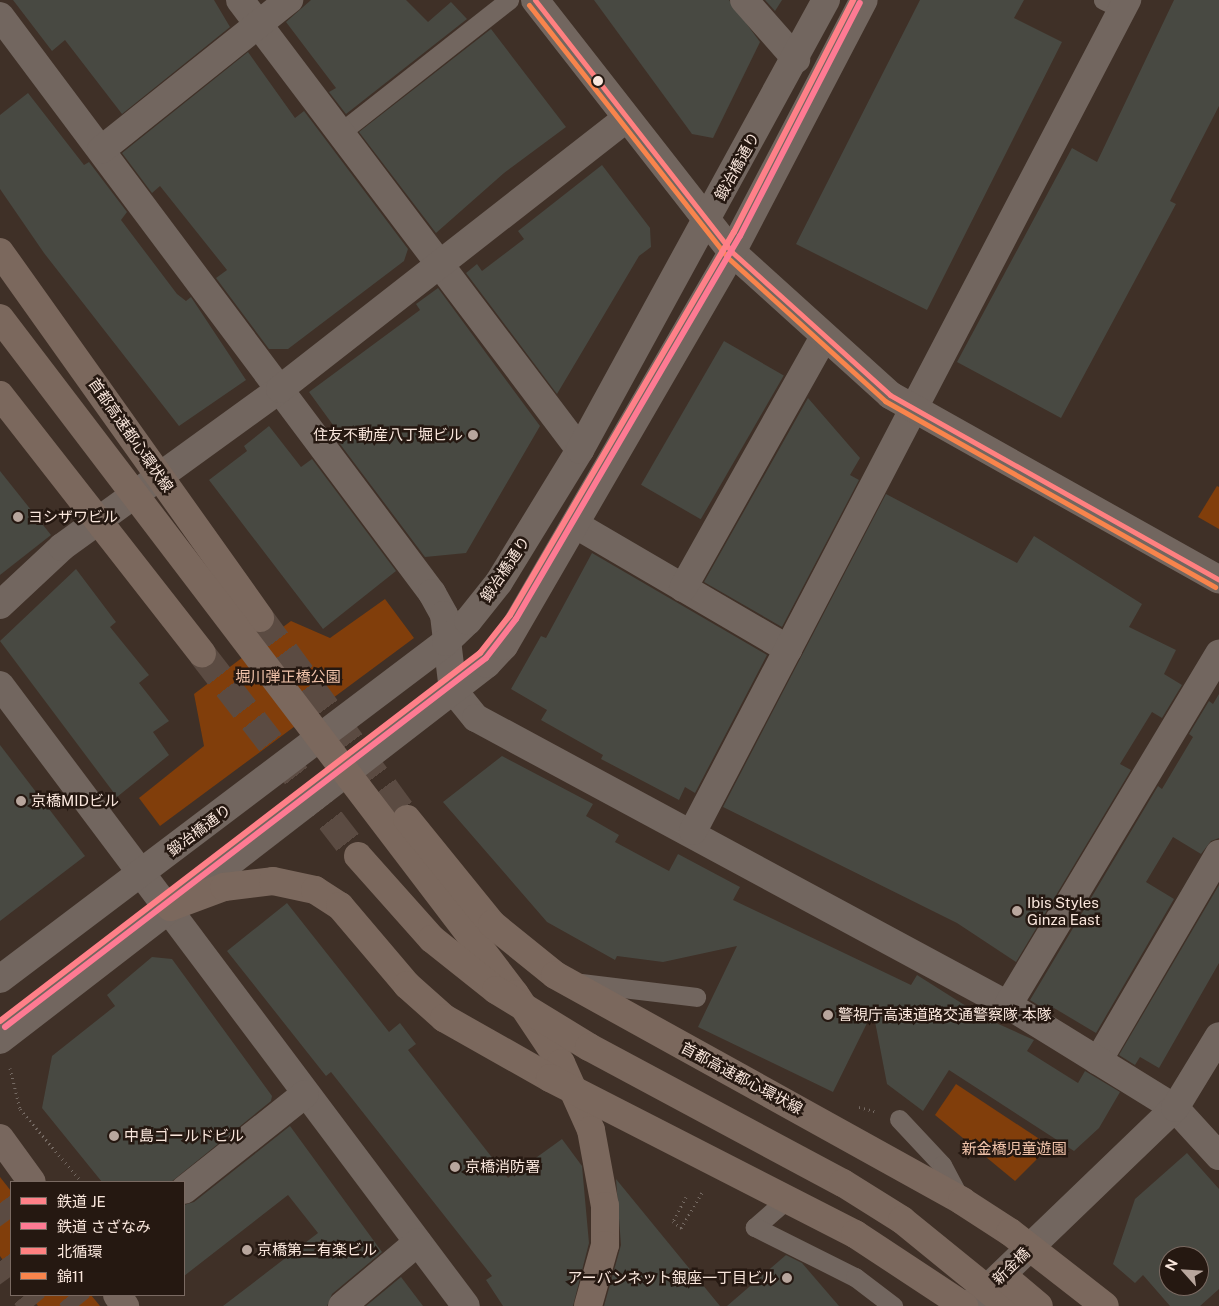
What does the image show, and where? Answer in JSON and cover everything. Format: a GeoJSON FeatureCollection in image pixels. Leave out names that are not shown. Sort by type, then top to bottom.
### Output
{"type":"FeatureCollection","features":[{"type":"Feature","properties":{"kind":"highway","name":"首都高速都心環状線"},"geometry":{"type":"LineString","coordinates":[[0,252],[260,618]]}},
{"type":"Feature","properties":{"kind":"highway"},"geometry":{"type":"LineString","coordinates":[[0,318],[547,1040],[578,1098],[600,1167],[605,1245],[588,1306]]}},
{"type":"Feature","properties":{"kind":"highway"},"geometry":{"type":"LineString","coordinates":[[0,395],[202,654]]}},
{"type":"Feature","properties":{"kind":"highway","name":"首都高速都心環状線"},"geometry":{"type":"LineString","coordinates":[[407,819],[492,924],[555,975],[962,1201],[1097,1300]]}},
{"type":"Feature","properties":{"kind":"highway"},"geometry":{"type":"LineString","coordinates":[[358,856],[432,939],[496,990],[589,1048],[843,1183],[902,1220],[1008,1306]]}},
{"type":"Feature","properties":{"kind":"highway"},"geometry":{"type":"LineString","coordinates":[[170,907],[224,887],[273,881],[315,890],[340,906],[407,986],[444,1018],[550,1078],[787,1199],[900,1261],[964,1306]]}},
{"type":"Feature","properties":{"kind":"highway"},"geometry":{"type":"LineString","coordinates":[[1002,1275],[1040,1306]]}},
{"type":"Feature","properties":{"kind":"main road"},"geometry":{"type":"LineString","coordinates":[[0,1138],[31,1181]]}},
{"type":"Feature","properties":{"kind":"main road"},"geometry":{"type":"LineString","coordinates":[[117,1296],[125,1306]]}},
{"type":"Feature","properties":{"kind":"street"},"geometry":{"type":"LineString","coordinates":[[240,0],[440,260],[580,450]]}},
{"type":"Feature","properties":{"kind":"street"},"geometry":{"type":"LineString","coordinates":[[101,150],[289,0]]}},
{"type":"Feature","properties":{"kind":"street"},"geometry":{"type":"LineString","coordinates":[[535,0],[706,222],[732,252],[824,337],[912,410],[1219,580]]}},
{"type":"Feature","properties":{"kind":"street"},"geometry":{"type":"LineString","coordinates":[[744,0],[796,59]]}},
{"type":"Feature","properties":{"kind":"street","name":"鍛冶橋通り"},"geometry":{"type":"LineString","coordinates":[[0,979],[446,642],[499,582],[580,450],[796,59],[826,0]]}},
{"type":"Feature","properties":{"kind":"street"},"geometry":{"type":"LineString","coordinates":[[7,1050],[170,907],[453,690],[504,646],[576,525],[732,252],[864,0]]}},
{"type":"Feature","properties":{"kind":"street"},"geometry":{"type":"LineString","coordinates":[[693,831],[912,410],[1117,3]]}},
{"type":"Feature","properties":{"kind":"street"},"geometry":{"type":"LineString","coordinates":[[0,16],[432,593],[444,615],[453,690],[476,718],[693,831],[1008,1005],[1175,1108],[1219,1156]]}},
{"type":"Feature","properties":{"kind":"street"},"geometry":{"type":"LineString","coordinates":[[0,605],[62,547],[280,389],[440,260],[626,119]]}},
{"type":"Feature","properties":{"kind":"street"},"geometry":{"type":"LineString","coordinates":[[683,588],[824,337]]}},
{"type":"Feature","properties":{"kind":"street"},"geometry":{"type":"LineString","coordinates":[[576,525],[788,649]]}},
{"type":"Feature","properties":{"kind":"street"},"geometry":{"type":"LineString","coordinates":[[1008,1005],[1219,654]]}},
{"type":"Feature","properties":{"kind":"street"},"geometry":{"type":"LineString","coordinates":[[0,685],[170,907],[305,1094],[466,1306]]}},
{"type":"Feature","properties":{"kind":"street"},"geometry":{"type":"LineString","coordinates":[[1098,1061],[1219,854]]}},
{"type":"Feature","properties":{"kind":"street","name":"新金橋"},"geometry":{"type":"LineString","coordinates":[[969,1306],[1175,1108],[1219,1036]]}},
{"type":"Feature","properties":{"kind":"street"},"geometry":{"type":"LineString","coordinates":[[185,1189],[305,1094]]}},
{"type":"Feature","properties":{"kind":"street"},"geometry":{"type":"LineString","coordinates":[[342,1306],[418,1242]]}},
{"type":"Feature","properties":{"kind":"lane"},"geometry":{"type":"LineString","coordinates":[[342,132],[509,0]]}},
{"type":"Feature","properties":{"kind":"lane"},"geometry":{"type":"LineString","coordinates":[[555,975],[605,988],[626,987],[696,997]]}},
{"type":"Feature","properties":{"kind":"lane"},"geometry":{"type":"LineString","coordinates":[[899,1118],[942,1165],[962,1201]]}},
{"type":"Feature","properties":{"kind":"lane"},"geometry":{"type":"LineString","coordinates":[[787,1199],[755,1227],[855,1277],[893,1306]]}},
{"type":"Feature","properties":{"kind":"path"},"geometry":{"type":"LineString","coordinates":[[7,1050],[20,1109],[81,1181]]}},
{"type":"Feature","properties":{"kind":"path"},"geometry":{"type":"LineString","coordinates":[[854,1105],[899,1118]]}},
{"type":"Feature","properties":{"kind":"path"},"geometry":{"type":"LineString","coordinates":[[685,1224],[675,1226],[675,1218],[686,1197]]}},
{"type":"Feature","properties":{"kind":"green space"},"geometry":{"type":"Polygon","coordinates":[[[1217,486],[1219,487],[1219,529],[1198,517],[1217,486]]]}},
{"type":"Feature","properties":{"kind":"green space","name":"堀川弾正橋公園"},"geometry":{"type":"Polygon","coordinates":[[[385,599],[414,638],[160,826],[139,798],[204,746],[194,694],[291,621],[330,638],[385,599]]]}},
{"type":"Feature","properties":{"kind":"green space","name":"新金橋児童遊園"},"geometry":{"type":"Polygon","coordinates":[[[956,1084],[1050,1146],[1015,1181],[935,1115],[956,1084]]]}},
{"type":"Feature","properties":{"kind":"green space"},"geometry":{"type":"Polygon","coordinates":[[[0,1177],[10,1190],[10,1270],[0,1256],[0,1177]]]}},
{"type":"Feature","properties":{"kind":"green space"},"geometry":{"type":"Polygon","coordinates":[[[30,1296],[92,1296],[100,1306],[38,1306],[30,1296]]]}},
{"type":"Feature","properties":{"kind":"building"},"geometry":{"type":"Polygon","coordinates":[[[13,0],[214,0],[230,27],[122,114],[65,40],[52,51],[13,0]]]}},
{"type":"Feature","properties":{"kind":"building"},"geometry":{"type":"Polygon","coordinates":[[[311,0],[406,0],[428,22],[451,2],[467,19],[346,114],[329,92],[336,88],[286,22],[311,0]]]}},
{"type":"Feature","properties":{"kind":"building"},"geometry":{"type":"Polygon","coordinates":[[[594,0],[729,0],[760,42],[713,138],[692,134],[594,0]]]}},
{"type":"Feature","properties":{"kind":"building"},"geometry":{"type":"Polygon","coordinates":[[[765,0],[782,0],[775,11],[765,0]]]}},
{"type":"Feature","properties":{"kind":"building"},"geometry":{"type":"Polygon","coordinates":[[[920,0],[1024,0],[1014,18],[1062,42],[927,310],[796,244],[920,0]]]}},
{"type":"Feature","properties":{"kind":"building"},"geometry":{"type":"Polygon","coordinates":[[[1174,0],[1219,0],[1219,106],[1170,201],[1176,204],[1061,418],[957,362],[1072,148],[1097,162],[1174,0]]]}},
{"type":"Feature","properties":{"kind":"building"},"geometry":{"type":"Polygon","coordinates":[[[491,29],[566,127],[504,173],[436,233],[359,132],[491,29]]]}},
{"type":"Feature","properties":{"kind":"building"},"geometry":{"type":"Polygon","coordinates":[[[248,52],[295,118],[304,111],[408,249],[404,261],[288,349],[269,349],[216,278],[227,270],[160,186],[152,193],[122,153],[248,52]]]}},
{"type":"Feature","properties":{"kind":"building"},"geometry":{"type":"Polygon","coordinates":[[[28,93],[84,165],[89,162],[127,212],[121,220],[177,294],[186,301],[191,297],[246,380],[179,426],[44,253],[0,189],[0,115],[28,93]]]}},
{"type":"Feature","properties":{"kind":"building"},"geometry":{"type":"Polygon","coordinates":[[[602,165],[650,228],[651,247],[639,256],[557,394],[466,273],[477,264],[482,271],[524,239],[518,231],[602,165]]]}},
{"type":"Feature","properties":{"kind":"building"},"geometry":{"type":"Polygon","coordinates":[[[438,288],[540,426],[466,553],[425,557],[337,440],[341,436],[309,392],[420,310],[416,304],[438,288]]]}},
{"type":"Feature","properties":{"kind":"building"},"geometry":{"type":"Polygon","coordinates":[[[724,341],[784,376],[701,519],[641,485],[724,341]]]}},
{"type":"Feature","properties":{"kind":"building"},"geometry":{"type":"Polygon","coordinates":[[[808,398],[860,458],[850,475],[859,480],[782,627],[704,582],[808,398]]]}},
{"type":"Feature","properties":{"kind":"building"},"geometry":{"type":"Polygon","coordinates":[[[269,426],[301,467],[312,459],[396,571],[323,629],[209,480],[247,451],[244,446],[269,426]]]}},
{"type":"Feature","properties":{"kind":"building","name":"ヨシザワビル"},"geometry":{"type":"Polygon","coordinates":[[[0,471],[51,535],[0,575],[0,471]]]}},
{"type":"Feature","properties":{"kind":"building"},"geometry":{"type":"Polygon","coordinates":[[[886,494],[1017,563],[1034,536],[1142,604],[1129,627],[1176,650],[1164,674],[1182,685],[1162,718],[1152,712],[1120,764],[1131,770],[1016,962],[957,923],[723,807],[886,494]]]}},
{"type":"Feature","properties":{"kind":"building"},"geometry":{"type":"Polygon","coordinates":[[[592,553],[767,655],[695,793],[685,787],[679,800],[601,759],[603,755],[541,720],[547,710],[511,689],[541,636],[546,638],[592,553]]]}},
{"type":"Feature","properties":{"kind":"building"},"geometry":{"type":"Polygon","coordinates":[[[76,569],[116,622],[110,627],[149,675],[139,683],[169,721],[153,732],[169,755],[117,797],[0,641],[76,569]]]}},
{"type":"Feature","properties":{"kind":"building"},"geometry":{"type":"Polygon","coordinates":[[[1219,694],[1219,838],[1211,841],[1201,854],[1173,837],[1146,882],[1174,899],[1096,1033],[1054,1008],[1051,1013],[1030,1000],[1158,786],[1162,789],[1193,737],[1189,734],[1209,701],[1213,704],[1219,694]]]}},
{"type":"Feature","properties":{"kind":"building","name":"京橋MIDビル"},"geometry":{"type":"Polygon","coordinates":[[[0,745],[85,856],[0,921],[0,745]]]}},
{"type":"Feature","properties":{"kind":"building"},"geometry":{"type":"Polygon","coordinates":[[[502,756],[593,804],[586,816],[619,835],[615,842],[669,871],[678,854],[740,887],[733,900],[911,985],[917,975],[985,1018],[1034,1040],[1027,1051],[1078,1083],[1085,1071],[1120,1092],[1099,1128],[1074,1151],[949,1070],[923,1111],[887,1084],[873,1011],[833,1092],[698,1027],[737,946],[663,962],[617,956],[615,960],[547,922],[443,802],[502,756]]]}},
{"type":"Feature","properties":{"kind":"building"},"geometry":{"type":"Polygon","coordinates":[[[1219,885],[1219,963],[1159,1068],[1140,1057],[1135,1065],[1119,1055],[1219,885]]]}},
{"type":"Feature","properties":{"kind":"building"},"geometry":{"type":"Polygon","coordinates":[[[287,903],[389,1032],[400,1023],[416,1044],[408,1050],[508,1178],[562,1139],[582,1166],[589,1243],[573,1306],[503,1306],[486,1280],[492,1276],[331,1072],[326,1076],[227,951],[287,903]]]}},
{"type":"Feature","properties":{"kind":"building"},"geometry":{"type":"Polygon","coordinates":[[[152,957],[172,959],[272,1096],[271,1101],[172,1181],[101,1181],[42,1108],[52,1056],[115,1006],[107,995],[152,957]]]}},
{"type":"Feature","properties":{"kind":"building"},"geometry":{"type":"Polygon","coordinates":[[[290,1126],[382,1252],[332,1294],[327,1306],[223,1306],[318,1233],[288,1195],[185,1275],[185,1205],[194,1202],[290,1126]]]}},
{"type":"Feature","properties":{"kind":"building"},"geometry":{"type":"Polygon","coordinates":[[[1187,1153],[1219,1189],[1219,1289],[1200,1306],[1170,1306],[1161,1296],[1209,1296],[1209,1246],[1159,1246],[1159,1293],[1143,1275],[1135,1283],[1113,1264],[1135,1199],[1187,1153]]]}},
{"type":"Feature","properties":{"kind":"building"},"geometry":{"type":"Polygon","coordinates":[[[616,1179],[720,1306],[604,1306],[621,1245],[616,1179]]]}},
{"type":"Feature","properties":{"kind":"building","name":"アーバンネット銀座一丁目ビル"},"geometry":{"type":"Polygon","coordinates":[[[786,1255],[802,1263],[839,1306],[727,1306],[786,1255]]]}},
{"type":"Feature","properties":{"kind":"building"},"geometry":{"type":"Polygon","coordinates":[[[401,1277],[423,1306],[366,1306],[401,1277]]]}},
{"type":"Feature","properties":{"kind":"tunnel"},"geometry":{"type":"LineString","coordinates":[[260,618],[407,819]]}},
{"type":"Feature","properties":{"kind":"tunnel"},"geometry":{"type":"LineString","coordinates":[[202,654],[358,856]]}},
{"type":"Feature","properties":{"kind":"tunnel"},"geometry":{"type":"LineString","coordinates":[[0,1203],[10,1217]]}},
{"type":"Feature","properties":{"kind":"tunnel"},"geometry":{"type":"LineString","coordinates":[[0,1261],[10,1275]]}},
{"type":"Feature","properties":{"kind":"tunnel"},"geometry":{"type":"LineString","coordinates":[[26,1296],[34,1306]]}},
{"type":"Feature","properties":{"kind":"tunnel"},"geometry":{"type":"LineString","coordinates":[[71,1296],[79,1306]]}},
{"type":"Feature","properties":{"kind":"rail line","name":"JE"},"geometry":{"type":"LineString","coordinates":[[0,1021],[480,653],[510,615],[734,232],[853,0]]}},
{"type":"Feature","properties":{"kind":"rail line","name":"さざなみ"},"geometry":{"type":"LineString","coordinates":[[5,1027],[486,658],[516,619],[740,236],[860,3]]}},
{"type":"Feature","properties":{"kind":"transit line","name":"北循環"},"geometry":{"type":"LineString","coordinates":[[535,0],[732,252],[890,395],[1219,580]]}},
{"type":"Feature","properties":{"kind":"transit line","name":"錦11"},"geometry":{"type":"LineString","coordinates":[[529,5],[727,257],[885,401],[1215,587]]}},
{"type":"Feature","properties":{"kind":"place","name":"住友不動産八丁堀ビル"},"geometry":{"type":"Point","coordinates":[473,435]}},
{"type":"Feature","properties":{"kind":"place","name":"ヨシザワビル"},"geometry":{"type":"Point","coordinates":[18,517]}},
{"type":"Feature","properties":{"kind":"place","name":"京橋MIDビル"},"geometry":{"type":"Point","coordinates":[21,801]}},
{"type":"Feature","properties":{"kind":"place","name":"Ibis Styles Ginza East"},"geometry":{"type":"Point","coordinates":[1017,911]}},
{"type":"Feature","properties":{"kind":"place","name":"警視庁高速道路交通警察隊 本隊"},"geometry":{"type":"Point","coordinates":[828,1015]}},
{"type":"Feature","properties":{"kind":"place","name":"中島ゴールドビル"},"geometry":{"type":"Point","coordinates":[114,1136]}},
{"type":"Feature","properties":{"kind":"place","name":"京橋消防署"},"geometry":{"type":"Point","coordinates":[455,1167]}},
{"type":"Feature","properties":{"kind":"place","name":"京橋第二有楽ビル"},"geometry":{"type":"Point","coordinates":[247,1250]}},
{"type":"Feature","properties":{"kind":"place","name":"アーバンネット銀座一丁目ビル"},"geometry":{"type":"Point","coordinates":[787,1278]}}]}
